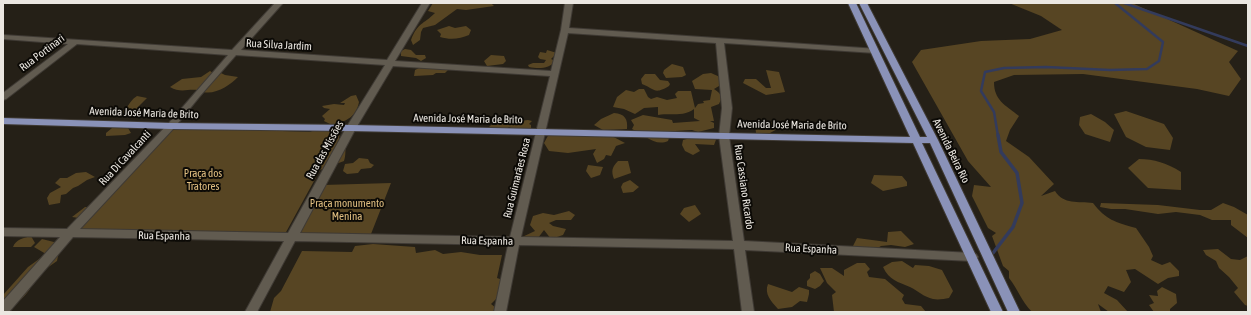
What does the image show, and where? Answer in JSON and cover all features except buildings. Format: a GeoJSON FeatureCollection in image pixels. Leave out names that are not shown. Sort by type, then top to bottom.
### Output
{"type":"FeatureCollection","features":[{"type":"Feature","properties":{"kind":"main road"},"geometry":{"type":"LineString","coordinates":[[852,3],[997,312]]}},
{"type":"Feature","properties":{"kind":"main road","name":"Avenida Beira Rio"},"geometry":{"type":"LineString","coordinates":[[863,3],[933,140],[1014,312]]}},
{"type":"Feature","properties":{"kind":"main road","name":"Avenida José Maria de Brito"},"geometry":{"type":"LineString","coordinates":[[3,120],[171,126],[351,128],[933,140]]}},
{"type":"Feature","properties":{"kind":"street","name":"Rua Di Cavalcanti"},"geometry":{"type":"LineString","coordinates":[[3,310],[69,234],[171,126],[279,3]]}},
{"type":"Feature","properties":{"kind":"street","name":"Rua das Missões"},"geometry":{"type":"LineString","coordinates":[[251,312],[351,128],[426,3]]}},
{"type":"Feature","properties":{"kind":"street","name":"Rua Guimarães Rosa"},"geometry":{"type":"LineString","coordinates":[[500,312],[514,242],[565,30],[569,3]]}},
{"type":"Feature","properties":{"kind":"street"},"geometry":{"type":"LineString","coordinates":[[565,30],[875,51]]}},
{"type":"Feature","properties":{"kind":"street","name":"Rua Silva Jardim"},"geometry":{"type":"LineString","coordinates":[[3,37],[554,74]]}},
{"type":"Feature","properties":{"kind":"street","name":"Rua Cassiano Ricardo"},"geometry":{"type":"LineString","coordinates":[[720,41],[726,108],[724,136],[748,312]]}},
{"type":"Feature","properties":{"kind":"street","name":"Rua Portinari"},"geometry":{"type":"LineString","coordinates":[[3,97],[75,42]]}},
{"type":"Feature","properties":{"kind":"street","name":"Rua Espanha"},"geometry":{"type":"LineString","coordinates":[[3,232],[740,245],[972,257]]}},
{"type":"Feature","properties":{"kind":"green space"},"geometry":{"type":"Polygon","coordinates":[[[433,3],[491,3],[494,6],[466,10],[457,9],[435,25],[423,28],[420,40],[413,45],[411,40],[416,30],[435,13],[428,11],[433,3]]]}},
{"type":"Feature","properties":{"kind":"green space"},"geometry":{"type":"Polygon","coordinates":[[[1009,3],[1132,3],[1238,51],[1229,62],[1241,79],[1229,96],[1197,89],[1083,74],[1014,75],[994,82],[994,88],[998,98],[1019,116],[1010,130],[1006,141],[1029,157],[1054,184],[1041,196],[1055,191],[1063,198],[1072,202],[1093,203],[1102,213],[1112,220],[1136,228],[1149,247],[1153,256],[1151,260],[1162,265],[1170,262],[1179,271],[1179,276],[1168,278],[1158,284],[1135,269],[1126,270],[1131,282],[1124,292],[1108,286],[1104,293],[1117,300],[1128,312],[1109,312],[1098,304],[1101,312],[1032,312],[1028,308],[1009,278],[1009,271],[1003,266],[992,236],[996,233],[988,228],[972,196],[974,185],[991,187],[968,161],[912,62],[921,50],[981,41],[1030,39],[1062,30],[1041,16],[1009,3]]]}},
{"type":"Feature","properties":{"kind":"green space"},"geometry":{"type":"Polygon","coordinates":[[[449,26],[455,28],[466,26],[471,30],[469,35],[455,39],[440,37],[441,34],[437,30],[449,26]]]}},
{"type":"Feature","properties":{"kind":"green space"},"geometry":{"type":"Polygon","coordinates":[[[405,49],[411,50],[416,55],[425,55],[426,58],[421,61],[416,58],[401,56],[401,51],[405,49]]]}},
{"type":"Feature","properties":{"kind":"green space"},"geometry":{"type":"Polygon","coordinates":[[[547,50],[557,53],[551,59],[555,61],[553,64],[544,68],[529,67],[528,65],[533,63],[544,63],[546,60],[538,57],[540,52],[546,53],[547,50]]]}},
{"type":"Feature","properties":{"kind":"green space"},"geometry":{"type":"Polygon","coordinates":[[[491,55],[504,56],[506,61],[503,64],[487,66],[484,61],[491,55]]]}},
{"type":"Feature","properties":{"kind":"green space"},"geometry":{"type":"Polygon","coordinates":[[[672,64],[683,67],[686,75],[682,77],[666,78],[663,73],[664,70],[672,64]]]}},
{"type":"Feature","properties":{"kind":"green space"},"geometry":{"type":"Polygon","coordinates":[[[419,68],[449,69],[445,73],[414,76],[415,70],[419,68]]]}},
{"type":"Feature","properties":{"kind":"green space"},"geometry":{"type":"Polygon","coordinates":[[[766,70],[779,72],[785,92],[766,95],[743,83],[745,79],[756,79],[766,88],[771,88],[766,70]]]}},
{"type":"Feature","properties":{"kind":"green space"},"geometry":{"type":"Polygon","coordinates":[[[210,71],[216,75],[221,73],[238,77],[218,91],[208,93],[197,90],[180,90],[170,87],[182,79],[201,77],[210,71]]]}},
{"type":"Feature","properties":{"kind":"green space"},"geometry":{"type":"Polygon","coordinates":[[[711,73],[720,77],[722,82],[714,89],[720,94],[721,99],[719,104],[711,107],[714,121],[710,121],[714,123],[714,128],[698,132],[692,130],[658,132],[670,135],[668,141],[658,142],[649,139],[632,129],[634,125],[631,120],[643,115],[672,120],[673,123],[700,121],[694,118],[694,109],[681,114],[658,115],[658,107],[644,108],[635,114],[624,109],[613,107],[617,97],[626,90],[634,92],[639,89],[644,89],[648,97],[651,99],[657,97],[667,100],[677,98],[675,94],[678,91],[691,91],[695,108],[698,104],[704,103],[703,101],[710,100],[712,90],[695,89],[692,81],[703,74],[711,73]]]}},
{"type":"Feature","properties":{"kind":"green space"},"geometry":{"type":"Polygon","coordinates":[[[645,74],[655,74],[660,80],[668,81],[670,84],[664,89],[657,91],[642,84],[641,79],[645,74]]]}},
{"type":"Feature","properties":{"kind":"green space"},"geometry":{"type":"Polygon","coordinates":[[[356,95],[359,102],[358,107],[350,118],[332,125],[324,121],[325,119],[322,116],[330,109],[322,106],[334,104],[344,105],[345,103],[340,103],[351,96],[356,95]]]}},
{"type":"Feature","properties":{"kind":"green space"},"geometry":{"type":"Polygon","coordinates":[[[137,96],[147,98],[138,107],[137,112],[126,117],[120,114],[133,99],[137,96]]]}},
{"type":"Feature","properties":{"kind":"green space"},"geometry":{"type":"Polygon","coordinates":[[[1126,111],[1164,124],[1173,138],[1170,150],[1146,147],[1126,137],[1114,114],[1126,111]]]}},
{"type":"Feature","properties":{"kind":"green space"},"geometry":{"type":"Polygon","coordinates":[[[614,113],[625,118],[627,122],[627,129],[603,130],[594,125],[601,119],[614,113]]]}},
{"type":"Feature","properties":{"kind":"green space"},"geometry":{"type":"Polygon","coordinates":[[[1091,114],[1105,122],[1114,130],[1110,142],[1085,134],[1079,125],[1080,117],[1091,114]]]}},
{"type":"Feature","properties":{"kind":"green space"},"geometry":{"type":"Polygon","coordinates":[[[519,121],[532,121],[529,124],[531,125],[531,128],[520,128],[516,130],[509,127],[506,129],[488,128],[494,124],[517,123],[519,121]]]}},
{"type":"Feature","properties":{"kind":"green space"},"geometry":{"type":"Polygon","coordinates":[[[775,122],[779,128],[770,133],[756,133],[755,124],[775,122]]]}},
{"type":"Feature","properties":{"kind":"green space","name":"Praça dos Tratores"},"geometry":{"type":"Polygon","coordinates":[[[325,126],[337,126],[340,133],[339,138],[346,145],[344,161],[320,170],[285,234],[75,233],[79,218],[72,217],[85,207],[96,207],[172,127],[310,132],[325,126]]]}},
{"type":"Feature","properties":{"kind":"green space"},"geometry":{"type":"Polygon","coordinates":[[[112,128],[128,128],[131,133],[125,135],[106,136],[106,133],[112,128]]]}},
{"type":"Feature","properties":{"kind":"green space"},"geometry":{"type":"Polygon","coordinates":[[[550,132],[583,136],[608,134],[625,143],[616,146],[611,156],[606,155],[604,159],[597,163],[593,154],[596,149],[568,153],[549,151],[544,143],[550,132]]]}},
{"type":"Feature","properties":{"kind":"green space"},"geometry":{"type":"Polygon","coordinates":[[[698,136],[717,137],[714,145],[695,144],[700,151],[693,155],[685,151],[682,145],[683,140],[698,136]]]}},
{"type":"Feature","properties":{"kind":"green space"},"geometry":{"type":"Polygon","coordinates":[[[359,158],[368,159],[370,163],[374,165],[371,168],[361,169],[358,173],[347,174],[343,171],[345,164],[353,163],[359,158]]]}},
{"type":"Feature","properties":{"kind":"green space"},"geometry":{"type":"Polygon","coordinates":[[[1139,159],[1160,162],[1181,172],[1181,190],[1148,188],[1128,168],[1139,159]]]}},
{"type":"Feature","properties":{"kind":"green space"},"geometry":{"type":"Polygon","coordinates":[[[618,161],[628,161],[631,173],[614,179],[613,169],[614,165],[618,161]]]}},
{"type":"Feature","properties":{"kind":"green space"},"geometry":{"type":"Polygon","coordinates":[[[588,165],[603,167],[600,175],[591,178],[586,171],[588,165]]]}},
{"type":"Feature","properties":{"kind":"green space"},"geometry":{"type":"Polygon","coordinates":[[[86,172],[95,177],[73,188],[66,194],[61,195],[60,203],[49,205],[47,198],[50,193],[61,187],[55,183],[60,178],[67,178],[76,173],[86,172]]]}},
{"type":"Feature","properties":{"kind":"green space"},"geometry":{"type":"Polygon","coordinates":[[[874,175],[902,176],[907,182],[907,186],[883,191],[871,183],[874,175]]]}},
{"type":"Feature","properties":{"kind":"green space"},"geometry":{"type":"Polygon","coordinates":[[[630,180],[639,187],[633,192],[623,193],[621,187],[623,183],[630,180]]]}},
{"type":"Feature","properties":{"kind":"green space","name":"Praça monumento Menina"},"geometry":{"type":"Polygon","coordinates":[[[391,183],[371,234],[400,235],[400,238],[294,237],[323,185],[391,183]]]}},
{"type":"Feature","properties":{"kind":"green space"},"geometry":{"type":"Polygon","coordinates":[[[1101,203],[1158,205],[1211,210],[1223,203],[1248,215],[1248,238],[1231,225],[1231,220],[1212,220],[1200,215],[1176,212],[1158,214],[1125,209],[1111,209],[1100,207],[1101,203]]]}},
{"type":"Feature","properties":{"kind":"green space"},"geometry":{"type":"Polygon","coordinates":[[[695,205],[701,214],[689,222],[680,214],[684,208],[695,205]]]}},
{"type":"Feature","properties":{"kind":"green space"},"geometry":{"type":"Polygon","coordinates":[[[569,211],[575,215],[571,220],[556,220],[549,223],[553,226],[566,229],[563,235],[551,239],[544,230],[538,238],[520,238],[535,231],[530,225],[533,216],[543,213],[554,215],[569,211]]]}},
{"type":"Feature","properties":{"kind":"green space"},"geometry":{"type":"Polygon","coordinates":[[[901,231],[914,244],[905,247],[891,245],[881,246],[873,251],[857,252],[853,246],[857,238],[887,242],[888,232],[901,231]]]}},
{"type":"Feature","properties":{"kind":"green space"},"geometry":{"type":"Polygon","coordinates":[[[31,236],[35,243],[31,247],[13,247],[18,241],[31,236]]]}},
{"type":"Feature","properties":{"kind":"green space"},"geometry":{"type":"Polygon","coordinates":[[[42,239],[54,242],[59,251],[57,261],[40,273],[33,285],[28,286],[30,289],[28,292],[14,305],[3,312],[3,295],[28,267],[46,254],[34,247],[42,239]]]}},
{"type":"Feature","properties":{"kind":"green space"},"geometry":{"type":"Polygon","coordinates":[[[373,244],[415,247],[416,253],[435,250],[443,254],[461,252],[480,255],[502,255],[497,278],[506,281],[500,295],[491,304],[500,311],[270,312],[274,298],[281,291],[302,251],[352,252],[355,246],[373,244]]]}},
{"type":"Feature","properties":{"kind":"green space"},"geometry":{"type":"Polygon","coordinates":[[[1218,249],[1231,259],[1240,260],[1248,256],[1248,306],[1245,305],[1234,292],[1238,288],[1219,268],[1216,261],[1206,255],[1203,250],[1218,249]]]}},
{"type":"Feature","properties":{"kind":"green space"},"geometry":{"type":"Polygon","coordinates":[[[902,261],[913,268],[915,265],[929,266],[942,270],[953,291],[949,298],[930,298],[891,278],[883,267],[892,262],[902,261]]]}},
{"type":"Feature","properties":{"kind":"green space"},"geometry":{"type":"Polygon","coordinates":[[[857,263],[865,263],[870,269],[867,272],[869,277],[885,279],[904,295],[902,299],[905,304],[921,306],[926,312],[834,312],[832,295],[836,292],[827,283],[820,268],[832,268],[844,276],[844,270],[857,263]]]}},
{"type":"Feature","properties":{"kind":"green space"},"geometry":{"type":"Polygon","coordinates":[[[815,271],[820,274],[824,281],[815,289],[807,286],[807,281],[810,278],[810,274],[815,271]]]}},
{"type":"Feature","properties":{"kind":"green space"},"geometry":{"type":"Polygon","coordinates":[[[768,284],[792,292],[799,287],[809,290],[807,302],[800,301],[792,307],[778,309],[768,294],[768,284]]]}},
{"type":"Feature","properties":{"kind":"green space"},"geometry":{"type":"Polygon","coordinates":[[[1162,287],[1176,294],[1177,303],[1170,309],[1170,312],[1154,312],[1149,305],[1154,303],[1149,295],[1158,296],[1157,291],[1162,287]]]}},
{"type":"Feature","properties":{"kind":"waterway"},"geometry":{"type":"LineString","coordinates":[[998,136],[994,112],[981,91],[985,72],[1004,68],[1046,67],[1110,70],[1147,69],[1159,61],[1163,42],[1115,3]]}},
{"type":"Feature","properties":{"kind":"waterway"},"geometry":{"type":"LineString","coordinates":[[1124,3],[1248,46]]}},
{"type":"Feature","properties":{"kind":"waterway"},"geometry":{"type":"LineString","coordinates":[[993,253],[1013,227],[1022,203],[1017,173],[1001,152],[998,135]]}}]}
